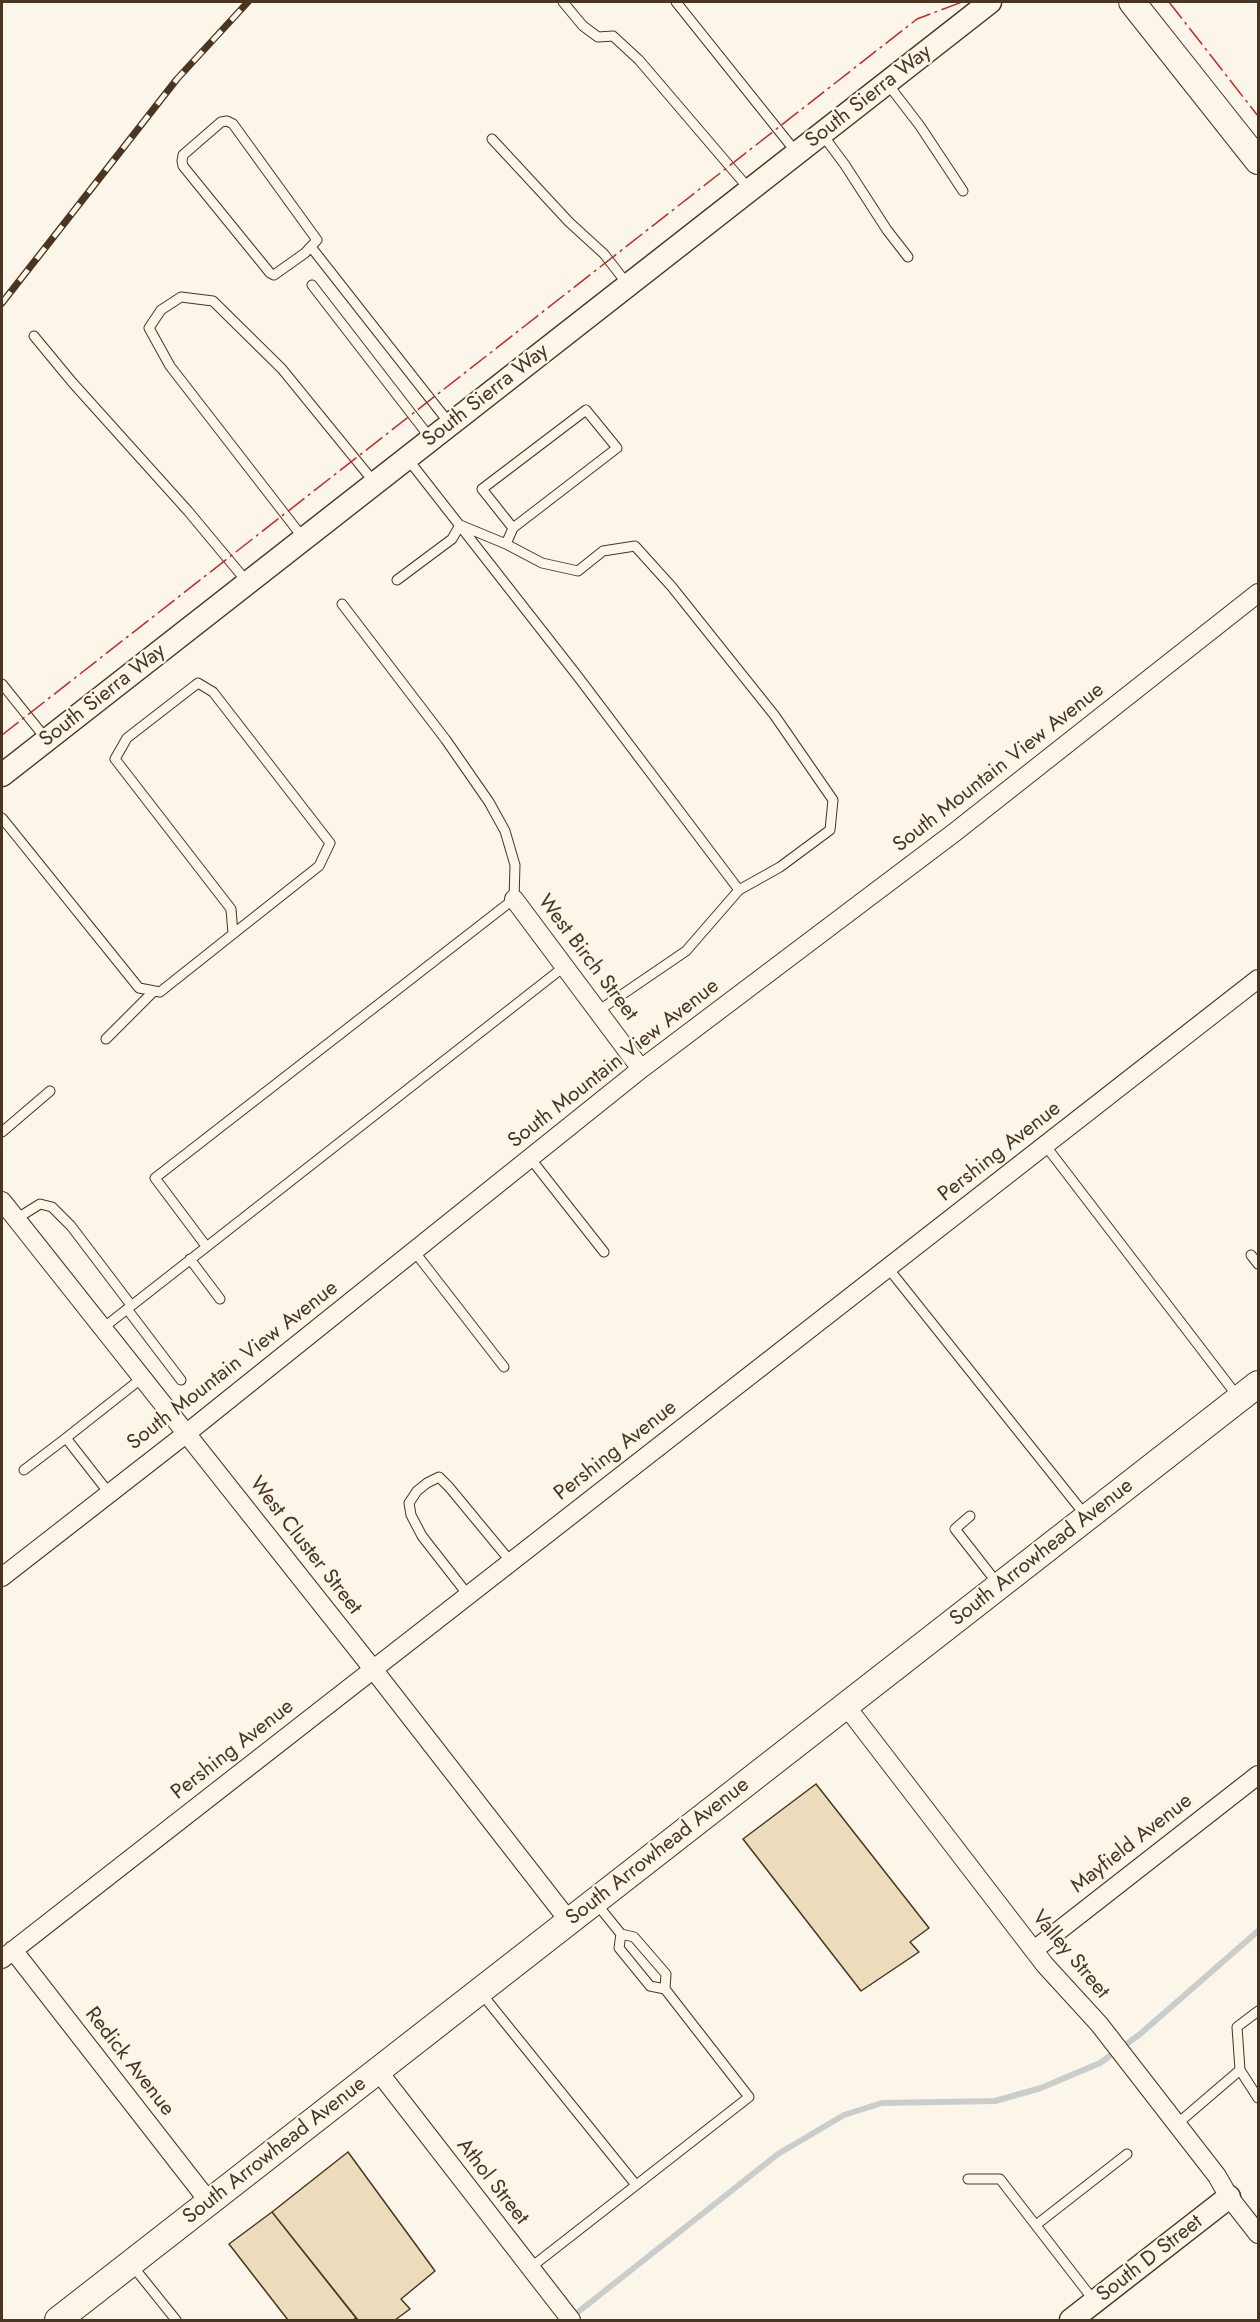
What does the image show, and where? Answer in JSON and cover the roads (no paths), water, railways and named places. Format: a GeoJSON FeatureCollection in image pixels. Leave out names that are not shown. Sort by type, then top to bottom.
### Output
{"type":"FeatureCollection","features":[{"type":"Feature","properties":{"kind":"main road"},"geometry":{"type":"LineString","coordinates":[[1132,2],[1258,162]]}},
{"type":"Feature","properties":{"kind":"main road","name":"South Arrowhead Avenue"},"geometry":{"type":"LineString","coordinates":[[58,2320],[1249,1392]]}},
{"type":"Feature","properties":{"kind":"street","name":"South Sierra Way"},"geometry":{"type":"LineString","coordinates":[[2,776],[990,2]]}},
{"type":"Feature","properties":{"kind":"street","name":"South Mountain View Avenue"},"geometry":{"type":"LineString","coordinates":[[2,1577],[187,1433],[641,1069],[955,832],[1258,593]]}},
{"type":"Feature","properties":{"kind":"street","name":"West Birch Street"},"geometry":{"type":"LineString","coordinates":[[514,898],[641,1069]]}},
{"type":"Feature","properties":{"kind":"street","name":"Pershing Avenue"},"geometry":{"type":"LineString","coordinates":[[7,1954],[1258,979]]}},
{"type":"Feature","properties":{"kind":"street","name":"West Cluster Street"},"geometry":{"type":"LineString","coordinates":[[2,1201],[374,1669],[569,1921]]}},
{"type":"Feature","properties":{"kind":"street","name":"Valley Street"},"geometry":{"type":"LineString","coordinates":[[846,1706],[1045,1965],[1099,2024],[1140,2076],[1217,2176],[1229,2197],[1258,2234]]}},
{"type":"Feature","properties":{"kind":"street","name":"Mayfield Avenue"},"geometry":{"type":"LineString","coordinates":[[1034,1950],[1258,1775]]}},
{"type":"Feature","properties":{"kind":"street","name":"Redick Avenue"},"geometry":{"type":"LineString","coordinates":[[7,1954],[210,2203]]}},
{"type":"Feature","properties":{"kind":"street","name":"Athol Street"},"geometry":{"type":"LineString","coordinates":[[378,2071],[567,2316]]}},
{"type":"Feature","properties":{"kind":"street","name":"South D Street"},"geometry":{"type":"LineString","coordinates":[[1072,2320],[1229,2197]]}},
{"type":"Feature","properties":{"kind":"lane"},"geometry":{"type":"LineString","coordinates":[[563,2],[583,26],[598,37],[613,36],[639,60],[750,190]]}},
{"type":"Feature","properties":{"kind":"lane"},"geometry":{"type":"LineString","coordinates":[[676,2],[797,153]]}},
{"type":"Feature","properties":{"kind":"lane"},"geometry":{"type":"LineString","coordinates":[[887,83],[920,126],[963,191]]}},
{"type":"Feature","properties":{"kind":"lane"},"geometry":{"type":"LineString","coordinates":[[227,121],[233,124],[316,237],[316,243],[311,248],[279,274],[270,273],[183,165],[183,155],[221,122],[227,121]]}},
{"type":"Feature","properties":{"kind":"lane"},"geometry":{"type":"LineString","coordinates":[[822,134],[908,258]]}},
{"type":"Feature","properties":{"kind":"lane"},"geometry":{"type":"LineString","coordinates":[[492,139],[569,222],[604,254],[628,285]]}},
{"type":"Feature","properties":{"kind":"lane"},"geometry":{"type":"LineString","coordinates":[[311,248],[450,424]]}},
{"type":"Feature","properties":{"kind":"lane"},"geometry":{"type":"LineString","coordinates":[[312,285],[431,439]]}},
{"type":"Feature","properties":{"kind":"lane"},"geometry":{"type":"LineString","coordinates":[[304,538],[170,366],[149,328],[161,310],[181,297],[213,301],[282,369],[375,483]]}},
{"type":"Feature","properties":{"kind":"lane"},"geometry":{"type":"LineString","coordinates":[[34,336],[248,583]]}},
{"type":"Feature","properties":{"kind":"lane"},"geometry":{"type":"LineString","coordinates":[[506,544],[513,528],[617,448],[586,410],[482,489],[513,528]]}},
{"type":"Feature","properties":{"kind":"lane"},"geometry":{"type":"LineString","coordinates":[[407,458],[587,687],[740,890]]}},
{"type":"Feature","properties":{"kind":"lane"},"geometry":{"type":"LineString","coordinates":[[460,525],[506,544],[542,563],[578,571],[603,551],[634,546],[672,587],[775,716],[832,800],[830,830],[780,867],[740,890],[686,951],[598,1011]]}},
{"type":"Feature","properties":{"kind":"lane"},"geometry":{"type":"LineString","coordinates":[[397,580],[452,539],[460,525]]}},
{"type":"Feature","properties":{"kind":"lane","name":"West Birch Street"},"geometry":{"type":"LineString","coordinates":[[342,604],[446,740],[489,802],[505,831],[515,865],[514,898]]}},
{"type":"Feature","properties":{"kind":"lane"},"geometry":{"type":"LineString","coordinates":[[2,818],[139,988],[160,992],[319,866],[330,843],[213,692],[198,683],[127,738],[115,759],[231,909],[233,934]]}},
{"type":"Feature","properties":{"kind":"lane"},"geometry":{"type":"LineString","coordinates":[[2,684],[47,740]]}},
{"type":"Feature","properties":{"kind":"lane"},"geometry":{"type":"LineString","coordinates":[[206,1246],[155,1178],[514,898]]}},
{"type":"Feature","properties":{"kind":"lane"},"geometry":{"type":"LineString","coordinates":[[103,1328],[565,966]]}},
{"type":"Feature","properties":{"kind":"lane"},"geometry":{"type":"LineString","coordinates":[[106,1039],[154,991]]}},
{"type":"Feature","properties":{"kind":"lane"},"geometry":{"type":"LineString","coordinates":[[2,1132],[50,1091]]}},
{"type":"Feature","properties":{"kind":"lane"},"geometry":{"type":"LineString","coordinates":[[1045,1145],[1249,1392]]}},
{"type":"Feature","properties":{"kind":"lane"},"geometry":{"type":"LineString","coordinates":[[530,1158],[604,1252]]}},
{"type":"Feature","properties":{"kind":"lane"},"geometry":{"type":"LineString","coordinates":[[16,1219],[40,1204],[52,1207],[71,1226],[181,1380]]}},
{"type":"Feature","properties":{"kind":"lane"},"geometry":{"type":"LineString","coordinates":[[414,1251],[504,1367]]}},
{"type":"Feature","properties":{"kind":"lane"},"geometry":{"type":"LineString","coordinates":[[1251,1255],[1258,1264]]}},
{"type":"Feature","properties":{"kind":"lane"},"geometry":{"type":"LineString","coordinates":[[190,1258],[220,1299]]}},
{"type":"Feature","properties":{"kind":"lane"},"geometry":{"type":"LineString","coordinates":[[888,1268],[1088,1517]]}},
{"type":"Feature","properties":{"kind":"lane"},"geometry":{"type":"LineString","coordinates":[[24,1470],[142,1378]]}},
{"type":"Feature","properties":{"kind":"lane"},"geometry":{"type":"LineString","coordinates":[[66,1438],[109,1493]]}},
{"type":"Feature","properties":{"kind":"lane"},"geometry":{"type":"LineString","coordinates":[[468,1595],[422,1536],[411,1515],[409,1503],[417,1491],[439,1477],[450,1486],[511,1562]]}},
{"type":"Feature","properties":{"kind":"lane"},"geometry":{"type":"LineString","coordinates":[[970,1516],[955,1529],[1000,1586]]}},
{"type":"Feature","properties":{"kind":"lane"},"geometry":{"type":"LineString","coordinates":[[594,1901],[621,1935],[634,1937],[666,1974],[665,1989]]}},
{"type":"Feature","properties":{"kind":"lane"},"geometry":{"type":"LineString","coordinates":[[530,2268],[749,2097],[665,1989],[650,1986],[619,1948],[621,1935]]}},
{"type":"Feature","properties":{"kind":"lane"},"geometry":{"type":"LineString","coordinates":[[480,1992],[636,2185]]}},
{"type":"Feature","properties":{"kind":"lane"},"geometry":{"type":"LineString","coordinates":[[1258,2011],[1237,2027],[1240,2070],[1258,2098]]}},
{"type":"Feature","properties":{"kind":"lane"},"geometry":{"type":"LineString","coordinates":[[1177,2124],[1240,2070]]}},
{"type":"Feature","properties":{"kind":"lane"},"geometry":{"type":"LineString","coordinates":[[1036,2225],[1127,2154]]}},
{"type":"Feature","properties":{"kind":"lane"},"geometry":{"type":"LineString","coordinates":[[968,2180],[1000,2179],[1095,2302]]}},
{"type":"Feature","properties":{"kind":"lane"},"geometry":{"type":"LineString","coordinates":[[130,2264],[176,2320]]}},
{"type":"Feature","properties":{"kind":"waterway"},"geometry":{"type":"LineString","coordinates":[[573,2316],[778,2154],[844,2115],[882,2103],[995,2101],[1041,2088],[1100,2063],[1139,2035],[1258,1931]]}},
{"type":"Feature","properties":{"kind":"railway"},"geometry":{"type":"LineString","coordinates":[[2,303],[177,79],[248,2]]}}]}
